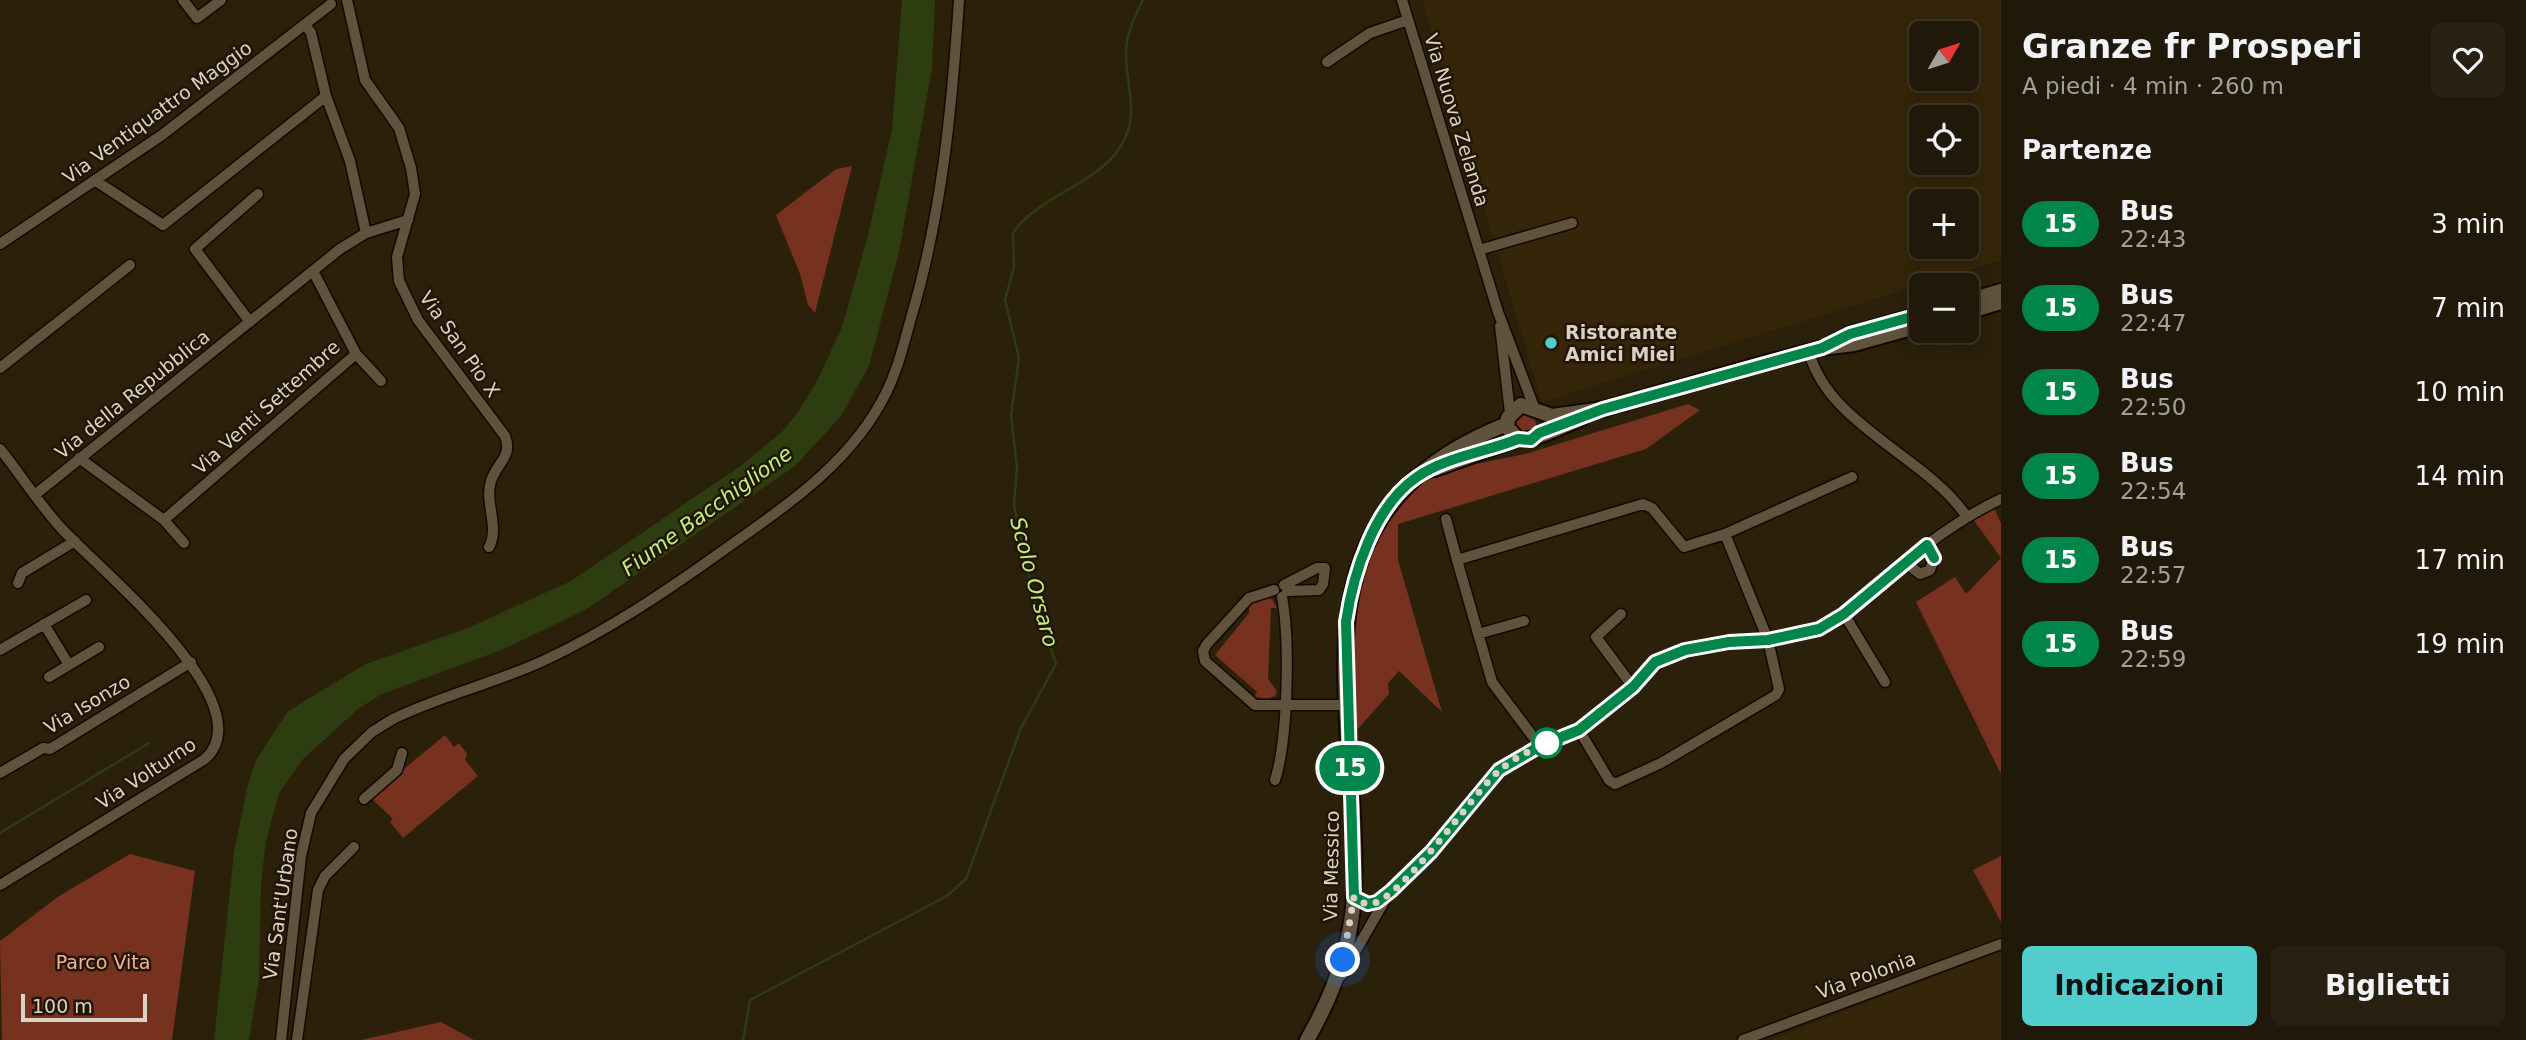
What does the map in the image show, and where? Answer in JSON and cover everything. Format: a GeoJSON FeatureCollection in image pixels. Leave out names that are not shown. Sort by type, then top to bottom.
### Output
{"type":"FeatureCollection","features":[{"type":"Feature","properties":{"kind":"street"},"geometry":{"type":"LineString","coordinates":[[184,0],[197,18],[221,0]]}},
{"type":"Feature","properties":{"kind":"street","name":"Via San Pio X"},"geometry":{"type":"LineString","coordinates":[[347,0],[365,80],[399,128],[415,194],[397,257],[398,281],[418,320],[505,436],[509,446],[507,456],[491,479],[488,500],[493,535],[489,547]]}},
{"type":"Feature","properties":{"kind":"street","name":"Via Sant'Urbano"},"geometry":{"type":"LineString","coordinates":[[281,1040],[306,834],[311,813],[344,759],[372,732],[414,709],[508,676],[584,640],[688,575],[789,504],[836,463],[872,417],[896,369],[934,224],[950,119],[960,0]]}},
{"type":"Feature","properties":{"kind":"street","name":"Via Nuova Zelanda"},"geometry":{"type":"LineString","coordinates":[[1402,0],[1498,312],[1536,410]]}},
{"type":"Feature","properties":{"kind":"street"},"geometry":{"type":"LineString","coordinates":[[1327,62],[1370,33],[1408,19],[1410,0]]}},
{"type":"Feature","properties":{"kind":"street","name":"Via Ventiquattro Maggio"},"geometry":{"type":"LineString","coordinates":[[0,244],[162,135],[331,4]]}},
{"type":"Feature","properties":{"kind":"street"},"geometry":{"type":"LineString","coordinates":[[305,24],[311,33],[326,96],[351,162],[366,233]]}},
{"type":"Feature","properties":{"kind":"street"},"geometry":{"type":"LineString","coordinates":[[96,181],[163,225],[326,96]]}},
{"type":"Feature","properties":{"kind":"street"},"geometry":{"type":"LineString","coordinates":[[250,322],[195,249],[258,194]]}},
{"type":"Feature","properties":{"kind":"street","name":"Via della Repubblica"},"geometry":{"type":"LineString","coordinates":[[36,494],[313,271],[366,233],[408,220]]}},
{"type":"Feature","properties":{"kind":"street"},"geometry":{"type":"LineString","coordinates":[[1479,250],[1572,223]]}},
{"type":"Feature","properties":{"kind":"street"},"geometry":{"type":"LineString","coordinates":[[0,368],[130,265]]}},
{"type":"Feature","properties":{"kind":"street","name":"Via Venti Settembre"},"geometry":{"type":"LineString","coordinates":[[164,520],[356,354],[313,271]]}},
{"type":"Feature","properties":{"kind":"street"},"geometry":{"type":"LineString","coordinates":[[1979,296],[2001,283]]}},
{"type":"Feature","properties":{"kind":"street"},"geometry":{"type":"LineString","coordinates":[[1979,297],[2001,291]]}},
{"type":"Feature","properties":{"kind":"street"},"geometry":{"type":"LineString","coordinates":[[1979,308],[2001,302]]}},
{"type":"Feature","properties":{"kind":"street","name":"Via Nuova Zelanda"},"geometry":{"type":"LineString","coordinates":[[1498,312],[1508,419]]}},
{"type":"Feature","properties":{"kind":"street","name":"Via Messico"},"geometry":{"type":"LineString","coordinates":[[1816,350],[1850,334],[1909,318]]}},
{"type":"Feature","properties":{"kind":"street","name":"Via Messico"},"geometry":{"type":"LineString","coordinates":[[1417,477],[1518,439],[1531,440],[1539,433],[1603,409],[1816,350],[1854,344],[1909,329]]}},
{"type":"Feature","properties":{"kind":"street"},"geometry":{"type":"LineString","coordinates":[[1816,350],[1812,364],[1828,391],[1945,492],[1967,517]]}},
{"type":"Feature","properties":{"kind":"street"},"geometry":{"type":"LineString","coordinates":[[356,354],[381,381]]}},
{"type":"Feature","properties":{"kind":"street"},"geometry":{"type":"LineString","coordinates":[[1506,391],[1518,382],[1524,382]]}},
{"type":"Feature","properties":{"kind":"street","name":"Via Messico"},"geometry":{"type":"LineString","coordinates":[[1307,1040],[1338,981],[1354,897],[1346,622],[1357,566],[1381,518],[1417,477],[1457,447],[1508,419],[1521,405],[1552,416],[1603,409]]}},
{"type":"Feature","properties":{"kind":"street"},"geometry":{"type":"LineString","coordinates":[[1536,410],[1542,420],[1539,433]]}},
{"type":"Feature","properties":{"kind":"street"},"geometry":{"type":"LineString","coordinates":[[1508,419],[1518,439]]}},
{"type":"Feature","properties":{"kind":"street","name":"Via Volturno"},"geometry":{"type":"LineString","coordinates":[[0,449],[75,541],[110,573],[191,662],[211,699],[220,729],[212,753],[205,759],[0,885]]}},
{"type":"Feature","properties":{"kind":"street"},"geometry":{"type":"LineString","coordinates":[[79,458],[164,520],[184,543]]}},
{"type":"Feature","properties":{"kind":"street"},"geometry":{"type":"LineString","coordinates":[[1457,560],[1643,504],[1652,508],[1684,547],[1725,534],[1852,477]]}},
{"type":"Feature","properties":{"kind":"street"},"geometry":{"type":"LineString","coordinates":[[1354,897],[1368,904],[1377,902],[1431,852],[1499,770],[1540,746],[1579,730],[1633,687],[1655,662],[1685,650],[1729,642],[1768,640],[1819,629],[1844,614],[1927,545],[1967,517],[2001,499]]}},
{"type":"Feature","properties":{"kind":"street"},"geometry":{"type":"LineString","coordinates":[[1446,519],[1492,682],[1540,746]]}},
{"type":"Feature","properties":{"kind":"street"},"geometry":{"type":"LineString","coordinates":[[1579,730],[1609,780],[1615,784],[1628,781],[1776,695],[1779,689],[1768,640],[1725,534]]}},
{"type":"Feature","properties":{"kind":"street"},"geometry":{"type":"LineString","coordinates":[[18,583],[22,573],[75,541]]}},
{"type":"Feature","properties":{"kind":"street"},"geometry":{"type":"LineString","coordinates":[[1905,562],[1920,574],[1930,570],[1934,558],[1927,545]]}},
{"type":"Feature","properties":{"kind":"street"},"geometry":{"type":"LineString","coordinates":[[1275,780],[1283,756],[1285,705],[1282,591],[1249,598],[1208,644],[1202,656],[1255,705],[1285,705],[1348,705]]}},
{"type":"Feature","properties":{"kind":"street"},"geometry":{"type":"LineString","coordinates":[[0,650],[86,600]]}},
{"type":"Feature","properties":{"kind":"street"},"geometry":{"type":"LineString","coordinates":[[1621,614],[1596,638],[1633,687]]}},
{"type":"Feature","properties":{"kind":"street"},"geometry":{"type":"LineString","coordinates":[[1844,614],[1885,682]]}},
{"type":"Feature","properties":{"kind":"street"},"geometry":{"type":"LineString","coordinates":[[1478,634],[1524,621]]}},
{"type":"Feature","properties":{"kind":"street"},"geometry":{"type":"LineString","coordinates":[[44,624],[69,665]]}},
{"type":"Feature","properties":{"kind":"street"},"geometry":{"type":"LineString","coordinates":[[49,677],[99,647]]}},
{"type":"Feature","properties":{"kind":"street","name":"Via Isonzo"},"geometry":{"type":"LineString","coordinates":[[0,773],[43,748],[50,748],[191,662]]}},
{"type":"Feature","properties":{"kind":"street"},"geometry":{"type":"LineString","coordinates":[[364,799],[397,770],[402,753]]}},
{"type":"Feature","properties":{"kind":"street","name":"Via Sant'Urbano"},"geometry":{"type":"LineString","coordinates":[[297,1040],[318,890],[325,876],[354,847]]}},
{"type":"Feature","properties":{"kind":"street"},"geometry":{"type":"LineString","coordinates":[[1338,981],[1391,891]]}},
{"type":"Feature","properties":{"kind":"street","name":"Via Polonia"},"geometry":{"type":"LineString","coordinates":[[1743,1040],[2001,944]]}},
{"type":"Feature","properties":{"kind":"shaded area"},"geometry":{"type":"Polygon","coordinates":[[[1422,0],[2001,0],[2001,260],[1959,273],[1909,273],[1909,288],[1542,402],[1422,0]]]}},
{"type":"Feature","properties":{"kind":"shaded area"},"geometry":{"type":"Polygon","coordinates":[[[2001,950],[2001,1040],[1770,1040],[2001,950]]]}},
{"type":"Feature","properties":{"kind":"green space"},"geometry":{"type":"Polygon","coordinates":[[[852,166],[815,313],[808,305],[800,274],[776,215],[836,169],[852,166]]]}},
{"type":"Feature","properties":{"kind":"green space"},"geometry":{"type":"Polygon","coordinates":[[[1688,404],[1700,410],[1646,449],[1398,524],[1398,560],[1442,712],[1399,671],[1388,683],[1389,694],[1346,742],[1344,622],[1380,517],[1422,483],[1461,467],[1525,454],[1688,404]]]}},
{"type":"Feature","properties":{"kind":"green space"},"geometry":{"type":"Polygon","coordinates":[[[1526,414],[1533,417],[1536,424],[1533,431],[1526,434],[1519,431],[1516,424],[1519,417],[1526,414]]]}},
{"type":"Feature","properties":{"kind":"green space"},"geometry":{"type":"Polygon","coordinates":[[[1993,506],[2001,523],[2001,558],[1970,515],[1993,506]]]}},
{"type":"Feature","properties":{"kind":"green space"},"geometry":{"type":"Polygon","coordinates":[[[2001,558],[2001,774],[1916,602],[1955,577],[1966,594],[2001,558]]]}},
{"type":"Feature","properties":{"kind":"green space"},"geometry":{"type":"Polygon","coordinates":[[[1265,597],[1272,599],[1277,608],[1271,608],[1268,679],[1277,691],[1275,696],[1267,699],[1254,697],[1257,692],[1215,655],[1249,613],[1249,605],[1265,597]]]}},
{"type":"Feature","properties":{"kind":"green space"},"geometry":{"type":"Polygon","coordinates":[[[445,735],[454,747],[459,743],[467,754],[465,760],[478,776],[403,838],[390,822],[393,819],[370,797],[445,735]]]}},
{"type":"Feature","properties":{"kind":"green space","name":"Parco Vita"},"geometry":{"type":"Polygon","coordinates":[[[130,854],[195,871],[172,1040],[2,1040],[0,941],[59,896],[130,854]]]}},
{"type":"Feature","properties":{"kind":"green space"},"geometry":{"type":"Polygon","coordinates":[[[2001,856],[2001,922],[1973,870],[2001,856]]]}},
{"type":"Feature","properties":{"kind":"green space"},"geometry":{"type":"Polygon","coordinates":[[[441,1022],[474,1040],[361,1040],[441,1022]]]}},
{"type":"Feature","properties":{"kind":"water","name":"Fiume Bacchiglione"},"geometry":{"type":"Polygon","coordinates":[[[902,0],[935,0],[932,68],[899,252],[869,366],[841,416],[795,466],[585,610],[504,649],[382,694],[359,708],[303,759],[279,793],[266,841],[261,883],[259,979],[249,1040],[214,1040],[234,852],[248,784],[256,760],[288,711],[366,664],[468,628],[571,581],[739,467],[782,432],[798,412],[818,379],[842,327],[868,235],[892,129],[902,0]]]}},
{"type":"Feature","properties":{"kind":"waterway","name":"Scolo Orsaro"},"geometry":{"type":"LineString","coordinates":[[743,1040],[750,1000],[947,896],[966,879],[1021,728],[1056,664],[1034,597],[1014,505],[1017,467],[1011,415],[1019,358],[1005,300],[1014,267],[1013,233],[1038,209],[1097,171],[1121,146],[1127,134],[1131,111],[1126,64],[1127,44],[1132,24],[1143,0]]}},
{"type":"Feature","properties":{"kind":"waterway"},"geometry":{"type":"LineString","coordinates":[[0,833],[149,743]]}},
{"type":"Feature","properties":{"kind":"bus line","name":"15"},"geometry":{"type":"LineString","coordinates":[[1909,318],[1850,334],[1822,348],[1603,409],[1539,433],[1531,440],[1518,439],[1464,457],[1417,477],[1381,518],[1366,542],[1350,593],[1346,622],[1354,897],[1368,904],[1377,902],[1431,852],[1499,770],[1540,746],[1579,730],[1633,687],[1655,662],[1685,650],[1729,642],[1768,640],[1819,629],[1844,614],[1927,545],[1934,558]]}},
{"type":"Feature","properties":{"kind":"place","name":"Ristorante Amici Miei"},"geometry":{"type":"Point","coordinates":[1551,343]}},
{"type":"Feature","properties":{"kind":"route"},"geometry":{"type":"LineString","coordinates":[[1343,960],[1354,897],[1368,904],[1377,902],[1391,891],[1431,852],[1499,770],[1547,743]]}}]}
